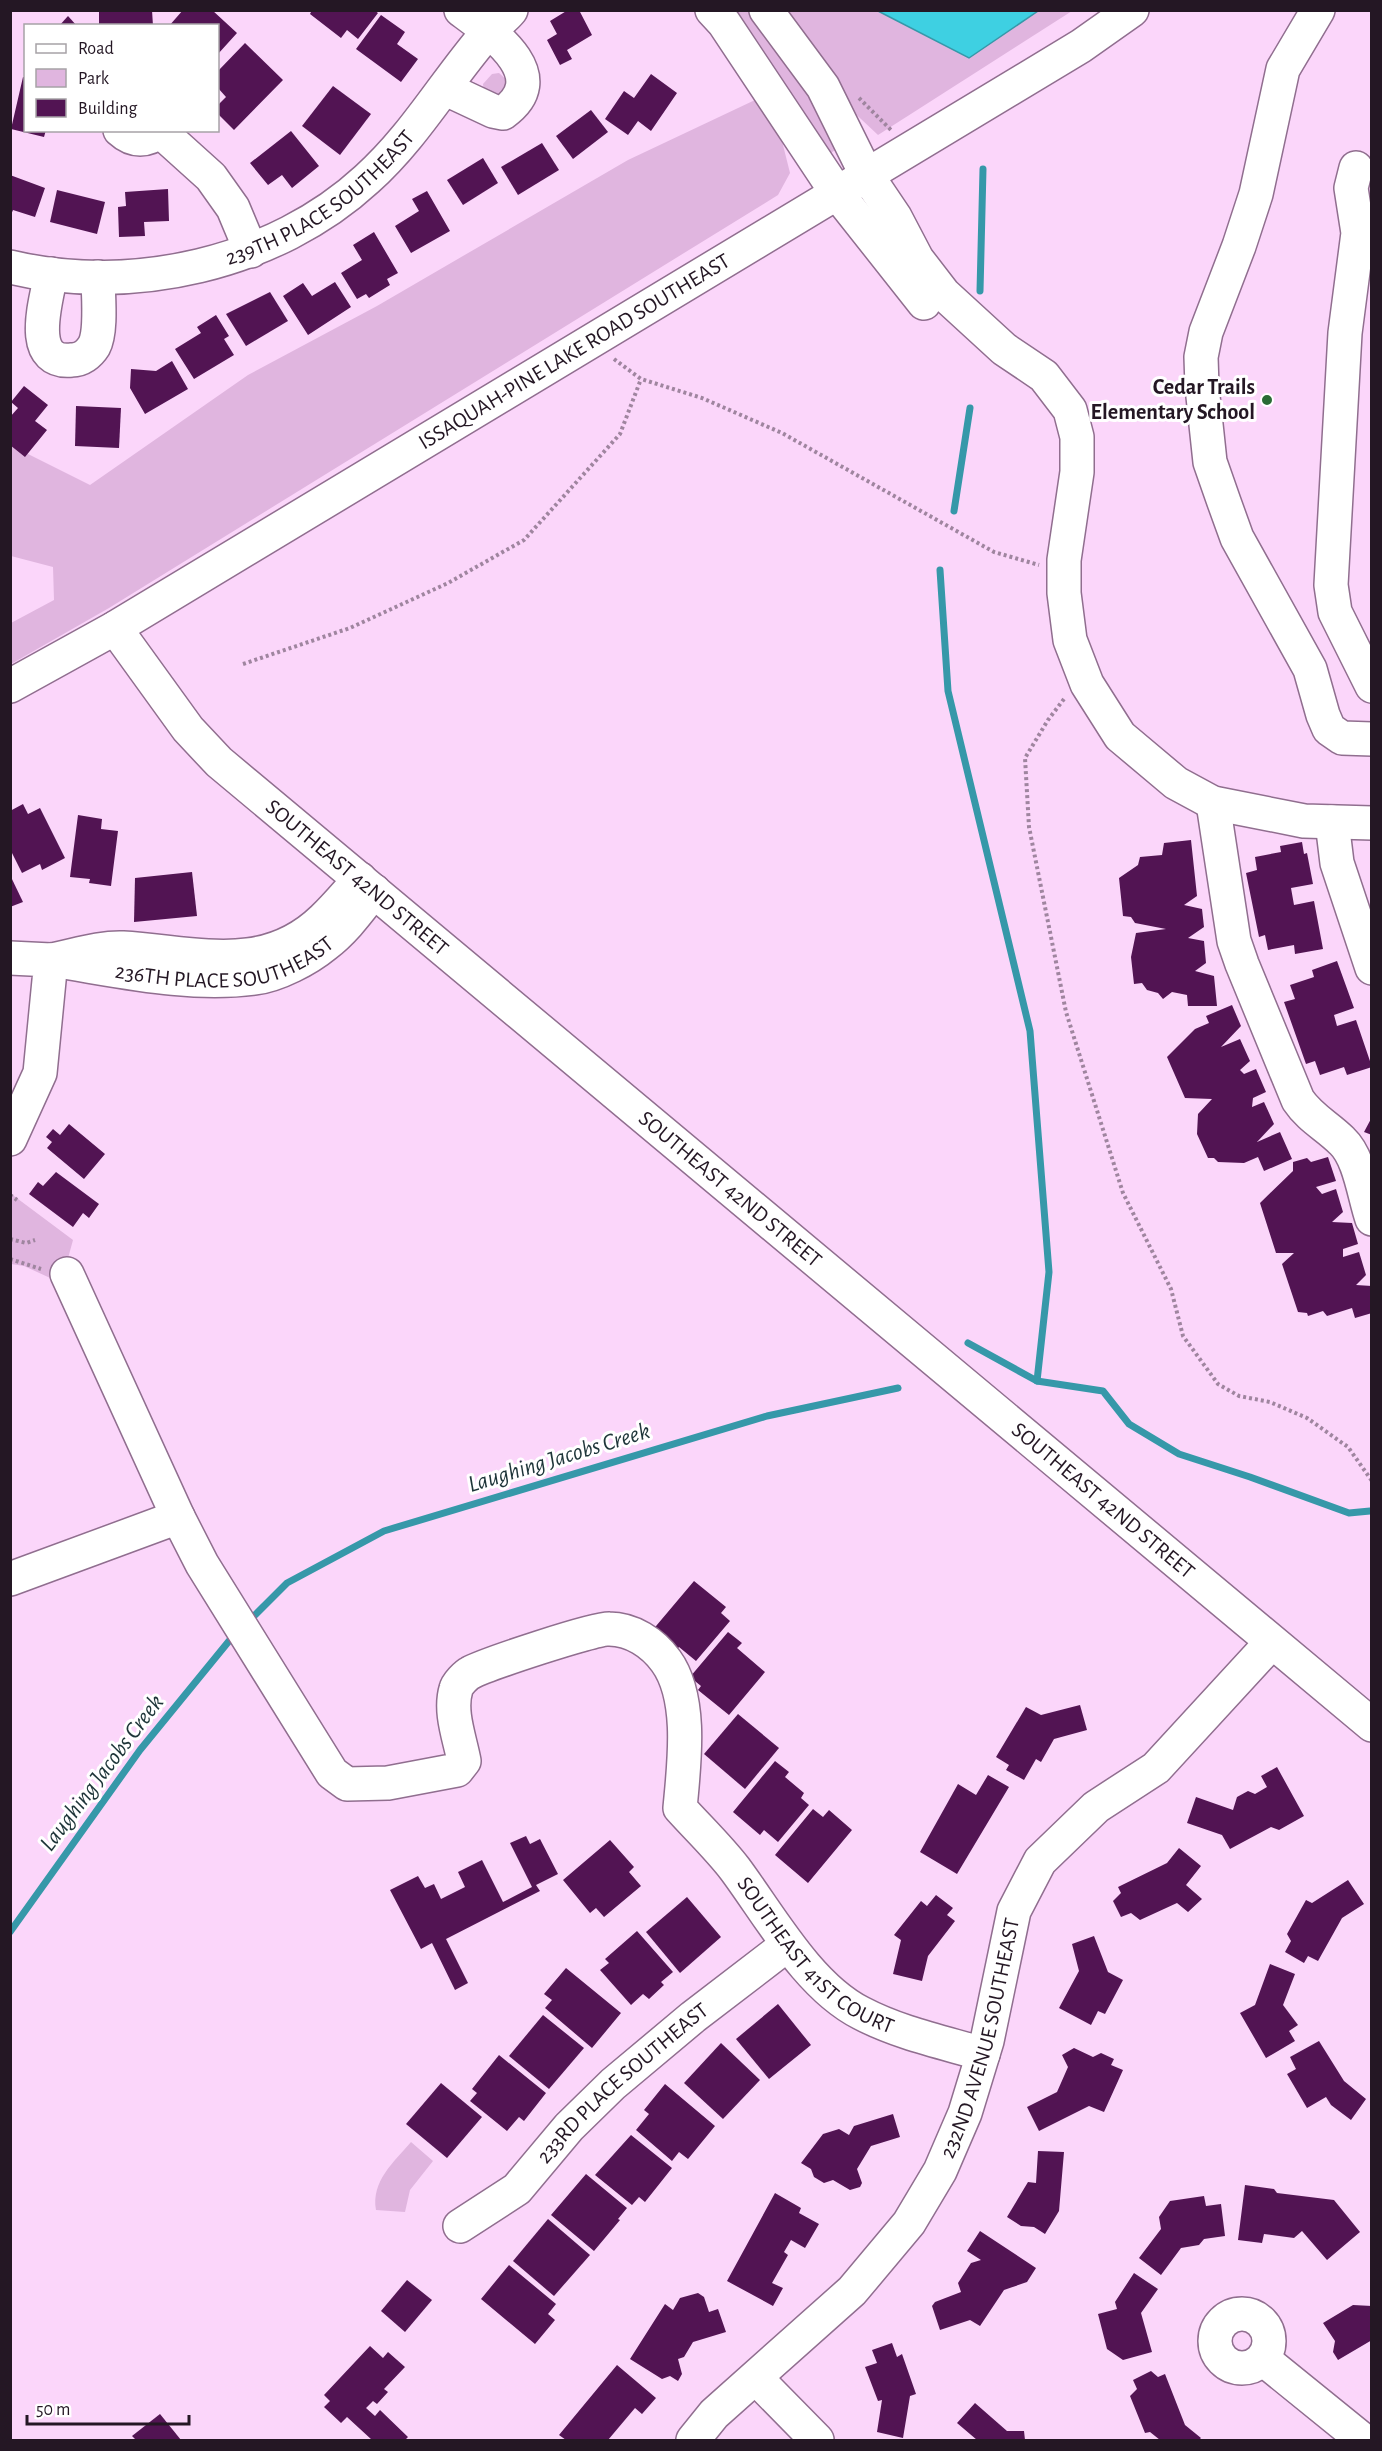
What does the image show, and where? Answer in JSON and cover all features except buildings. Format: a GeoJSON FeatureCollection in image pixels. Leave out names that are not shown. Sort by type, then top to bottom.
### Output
{"type":"FeatureCollection","features":[{"type":"Feature","properties":{"kind":"street"},"geometry":{"type":"LineString","coordinates":[[446,89],[493,111],[503,113],[510,108],[523,88],[523,78],[504,42],[498,17],[461,10]]}},
{"type":"Feature","properties":{"kind":"street"},"geometry":{"type":"LineString","coordinates":[[712,10],[724,23],[837,193],[881,225]]}},
{"type":"Feature","properties":{"kind":"street"},"geometry":{"type":"LineString","coordinates":[[766,10],[823,87],[866,174],[881,225],[938,318],[955,330],[1004,349],[1035,369],[1054,386],[1070,410],[1075,424],[1077,472],[1064,560],[1064,593],[1070,640],[1087,684],[1120,736],[1176,783],[1213,803],[1305,821],[1371,823]]}},
{"type":"Feature","properties":{"kind":"street","name":"ISSAQUAH-PINE LAKE ROAD SOUTHEAST"},"geometry":{"type":"LineString","coordinates":[[10,686],[116,628],[599,338],[866,174],[1081,46],[1132,10]]}},
{"type":"Feature","properties":{"kind":"street"},"geometry":{"type":"LineString","coordinates":[[1318,10],[1283,69],[1256,194],[1206,332],[1201,357],[1202,387],[1210,462],[1224,502],[1238,538],[1310,669],[1329,729],[1342,738],[1371,739]]}},
{"type":"Feature","properties":{"kind":"street","name":"239TH PLACE SOUTHEAST"},"geometry":{"type":"LineString","coordinates":[[74,276],[170,270],[251,251],[297,229],[341,201],[369,179],[415,128],[498,17]]}},
{"type":"Feature","properties":{"kind":"street"},"geometry":{"type":"LineString","coordinates":[[123,132],[135,139],[144,140],[158,132]]}},
{"type":"Feature","properties":{"kind":"street"},"geometry":{"type":"LineString","coordinates":[[161,132],[211,177],[233,208],[251,251]]}},
{"type":"Feature","properties":{"kind":"street"},"geometry":{"type":"LineString","coordinates":[[1356,168],[1351,188],[1365,229],[1345,333],[1331,585],[1335,612],[1371,686]]}},
{"type":"Feature","properties":{"kind":"street"},"geometry":{"type":"LineString","coordinates":[[10,267],[74,276]]}},
{"type":"Feature","properties":{"kind":"street"},"geometry":{"type":"LineString","coordinates":[[74,276],[94,345],[83,357],[67,361],[59,359],[46,350],[41,334],[74,276]]}},
{"type":"Feature","properties":{"kind":"street","name":"SOUTHEAST 42ND STREET"},"geometry":{"type":"LineString","coordinates":[[116,628],[188,729],[211,754],[1371,1725]]}},
{"type":"Feature","properties":{"kind":"street"},"geometry":{"type":"LineString","coordinates":[[1213,803],[1234,941],[1242,964],[1257,995],[1298,1100],[1306,1112],[1343,1141],[1352,1155],[1371,1219]]}},
{"type":"Feature","properties":{"kind":"street"},"geometry":{"type":"LineString","coordinates":[[1332,822],[1337,864],[1371,968]]}},
{"type":"Feature","properties":{"kind":"street","name":"236TH PLACE SOUTHEAST"},"geometry":{"type":"LineString","coordinates":[[10,958],[51,960],[152,976],[223,980],[258,978],[281,970],[323,947],[341,931],[367,885]]}},
{"type":"Feature","properties":{"kind":"street"},"geometry":{"type":"LineString","coordinates":[[10,1139],[40,1073],[51,960]]}},
{"type":"Feature","properties":{"kind":"street"},"geometry":{"type":"LineString","coordinates":[[10,1579],[178,1517],[68,1274]]}},
{"type":"Feature","properties":{"kind":"street","name":"SOUTHEAST 41ST COURT"},"geometry":{"type":"LineString","coordinates":[[178,1517],[202,1564],[332,1773],[347,1784],[388,1784],[458,1770],[464,1761],[454,1709],[456,1688],[470,1673],[608,1628],[644,1638],[667,1662],[682,1694],[685,1758],[680,1808],[734,1868],[787,1945],[837,1997],[860,2013],[898,2029],[983,2054]]}},
{"type":"Feature","properties":{"kind":"street","name":"232ND AVENUE SOUTHEAST"},"geometry":{"type":"LineString","coordinates":[[693,2440],[714,2414],[852,2291],[909,2223],[940,2171],[965,2113],[983,2054],[1014,1911],[1040,1861],[1096,1807],[1156,1768],[1271,1643]]}},
{"type":"Feature","properties":{"kind":"street","name":"233RD PLACE SOUTHEAST"},"geometry":{"type":"LineString","coordinates":[[460,2226],[516,2189],[569,2127],[613,2084],[693,2017],[787,1945]]}},
{"type":"Feature","properties":{"kind":"street"},"geometry":{"type":"LineString","coordinates":[[1263,2359],[1363,2440]]}},
{"type":"Feature","properties":{"kind":"street"},"geometry":{"type":"LineString","coordinates":[[756,2378],[817,2440]]}},
{"type":"Feature","properties":{"kind":"path"},"geometry":{"type":"LineString","coordinates":[[599,338],[616,362],[641,379],[702,398],[782,433],[994,552],[1048,568]]}},
{"type":"Feature","properties":{"kind":"path"},"geometry":{"type":"LineString","coordinates":[[243,664],[360,623],[448,583],[524,540],[620,434],[641,379]]}},
{"type":"Feature","properties":{"kind":"path"},"geometry":{"type":"LineString","coordinates":[[1069,693],[1048,720],[1025,758],[1029,827],[1066,1012],[1123,1193],[1171,1289],[1183,1336],[1218,1384],[1239,1396],[1270,1402],[1307,1418],[1348,1447],[1371,1481]]}},
{"type":"Feature","properties":{"kind":"path"},"geometry":{"type":"LineString","coordinates":[[10,1195],[18,1200]]}},
{"type":"Feature","properties":{"kind":"path"},"geometry":{"type":"LineString","coordinates":[[10,1239],[26,1244],[34,1240]]}},
{"type":"Feature","properties":{"kind":"green space"},"geometry":{"type":"Polygon","coordinates":[[[728,11],[757,11],[844,143],[831,153],[820,150],[728,11]]]}},
{"type":"Feature","properties":{"kind":"green space"},"geometry":{"type":"Polygon","coordinates":[[[786,11],[1072,11],[878,135],[845,104],[786,11]]]}},
{"type":"Feature","properties":{"kind":"green space"},"geometry":{"type":"Polygon","coordinates":[[[499,73],[509,82],[501,99],[484,91],[483,84],[492,74],[499,73]]]}},
{"type":"Feature","properties":{"kind":"green space"},"geometry":{"type":"Polygon","coordinates":[[[770,93],[790,173],[778,195],[109,608],[11,664],[11,623],[54,600],[53,567],[11,556],[10,445],[90,485],[248,375],[377,306],[628,160],[770,93]]]}},
{"type":"Feature","properties":{"kind":"green space"},"geometry":{"type":"Polygon","coordinates":[[[10,1193],[73,1240],[64,1273],[59,1282],[24,1266],[11,1264],[10,1193]]]}},
{"type":"Feature","properties":{"kind":"green space"},"geometry":{"type":"Polygon","coordinates":[[[411,2142],[433,2161],[410,2190],[405,2212],[376,2210],[375,2200],[380,2181],[411,2142]]]}},
{"type":"Feature","properties":{"kind":"water"},"geometry":{"type":"Polygon","coordinates":[[[878,11],[1038,11],[969,58],[878,11]]]}},
{"type":"Feature","properties":{"kind":"waterway"},"geometry":{"type":"LineString","coordinates":[[980,291],[983,169]]}},
{"type":"Feature","properties":{"kind":"waterway"},"geometry":{"type":"LineString","coordinates":[[954,511],[970,408]]}},
{"type":"Feature","properties":{"kind":"waterway"},"geometry":{"type":"LineString","coordinates":[[940,570],[948,691],[1030,1031],[1049,1272],[1037,1381]]}},
{"type":"Feature","properties":{"kind":"waterway","name":"Laughing Jacobs Creek"},"geometry":{"type":"LineString","coordinates":[[968,1343],[1037,1381],[1103,1391],[1129,1424],[1179,1454],[1349,1513],[1370,1511]]}},
{"type":"Feature","properties":{"kind":"waterway","name":"Laughing Jacobs Creek"},"geometry":{"type":"LineString","coordinates":[[255,1615],[287,1583],[384,1531],[767,1416],[898,1388]]}},
{"type":"Feature","properties":{"kind":"waterway","name":"Laughing Jacobs Creek"},"geometry":{"type":"LineString","coordinates":[[10,1932],[140,1750],[229,1641]]}},
{"type":"Feature","properties":{"kind":"place","name":"Cedar Trails Elementary School"},"geometry":{"type":"Point","coordinates":[1267,400]}}]}
